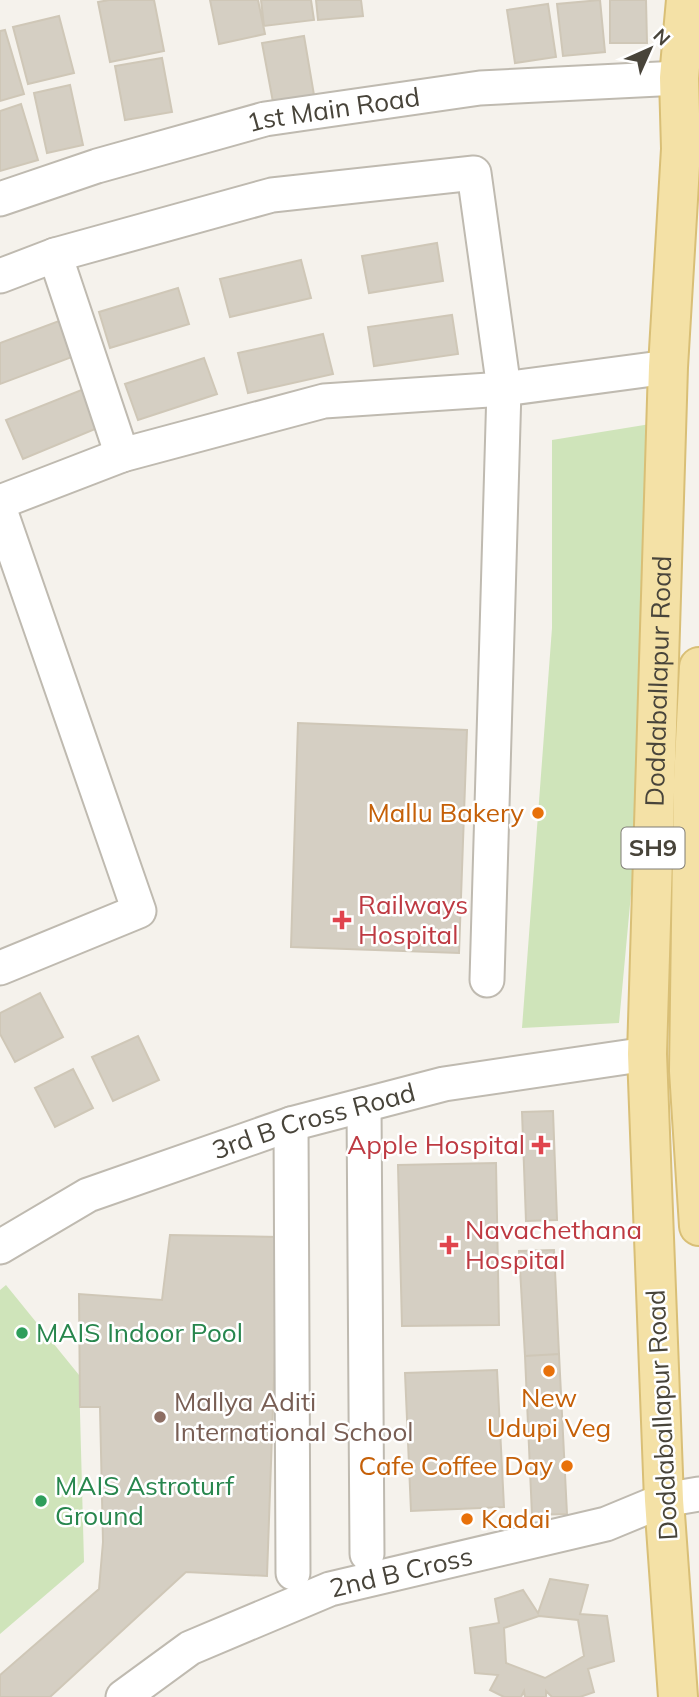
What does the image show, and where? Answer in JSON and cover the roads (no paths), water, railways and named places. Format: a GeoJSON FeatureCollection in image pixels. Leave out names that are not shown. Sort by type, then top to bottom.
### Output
{"type":"FeatureCollection","features":[{"type":"Feature","properties":{"kind":"main road","name":"Doddaballapur Road"},"geometry":{"type":"LineString","coordinates":[[678,1697],[682,1497],[647,1054],[668,367],[681,149],[679,78],[686,0]]}},
{"type":"Feature","properties":{"kind":"main road","name":"Doddaballapur Road"},"geometry":{"type":"LineString","coordinates":[[699,667],[689,1072],[699,1226]]}},
{"type":"Feature","properties":{"kind":"street","name":"1st Main Road"},"geometry":{"type":"LineString","coordinates":[[0,200],[97,166],[265,119],[480,88],[679,78]]}},
{"type":"Feature","properties":{"kind":"street"},"geometry":{"type":"LineString","coordinates":[[0,276],[55,255],[272,195],[474,173],[505,389],[487,980]]}},
{"type":"Feature","properties":{"kind":"street"},"geometry":{"type":"LineString","coordinates":[[55,255],[122,455]]}},
{"type":"Feature","properties":{"kind":"street"},"geometry":{"type":"LineString","coordinates":[[0,502],[122,455],[324,401],[505,389],[668,367]]}},
{"type":"Feature","properties":{"kind":"street"},"geometry":{"type":"LineString","coordinates":[[0,510],[139,911],[0,968]]}},
{"type":"Feature","properties":{"kind":"street","name":"3rd B Cross Road"},"geometry":{"type":"LineString","coordinates":[[0,1247],[88,1195],[291,1124],[444,1084],[647,1054]]}},
{"type":"Feature","properties":{"kind":"street"},"geometry":{"type":"LineString","coordinates":[[364,1105],[367,1554]]}},
{"type":"Feature","properties":{"kind":"street"},"geometry":{"type":"LineString","coordinates":[[291,1124],[293,1573]]}},
{"type":"Feature","properties":{"kind":"street","name":"2nd B Cross"},"geometry":{"type":"LineString","coordinates":[[122,1697],[190,1648],[330,1589],[606,1524],[682,1497]]}},
{"type":"Feature","properties":{"kind":"place","name":"Mallu Bakery"},"geometry":{"type":"Point","coordinates":[538,813]}},
{"type":"Feature","properties":{"kind":"place","name":"Railways Hospital"},"geometry":{"type":"Point","coordinates":[342,920]}},
{"type":"Feature","properties":{"kind":"place","name":"Apple Hospital"},"geometry":{"type":"Point","coordinates":[541,1145]}},
{"type":"Feature","properties":{"kind":"place","name":"Navachethana Hospital"},"geometry":{"type":"Point","coordinates":[449,1245]}},
{"type":"Feature","properties":{"kind":"place","name":"MAIS Indoor Pool"},"geometry":{"type":"Point","coordinates":[22,1333]}},
{"type":"Feature","properties":{"kind":"place","name":"New Udupi Veg"},"geometry":{"type":"Point","coordinates":[549,1371]}},
{"type":"Feature","properties":{"kind":"place","name":"Mallya Aditi International School"},"geometry":{"type":"Point","coordinates":[160,1417]}},
{"type":"Feature","properties":{"kind":"place","name":"Cafe Coffee Day"},"geometry":{"type":"Point","coordinates":[567,1466]}},
{"type":"Feature","properties":{"kind":"place","name":"MAIS Astroturf Ground"},"geometry":{"type":"Point","coordinates":[41,1501]}},
{"type":"Feature","properties":{"kind":"place","name":"Kadai"},"geometry":{"type":"Point","coordinates":[467,1519]}}]}
